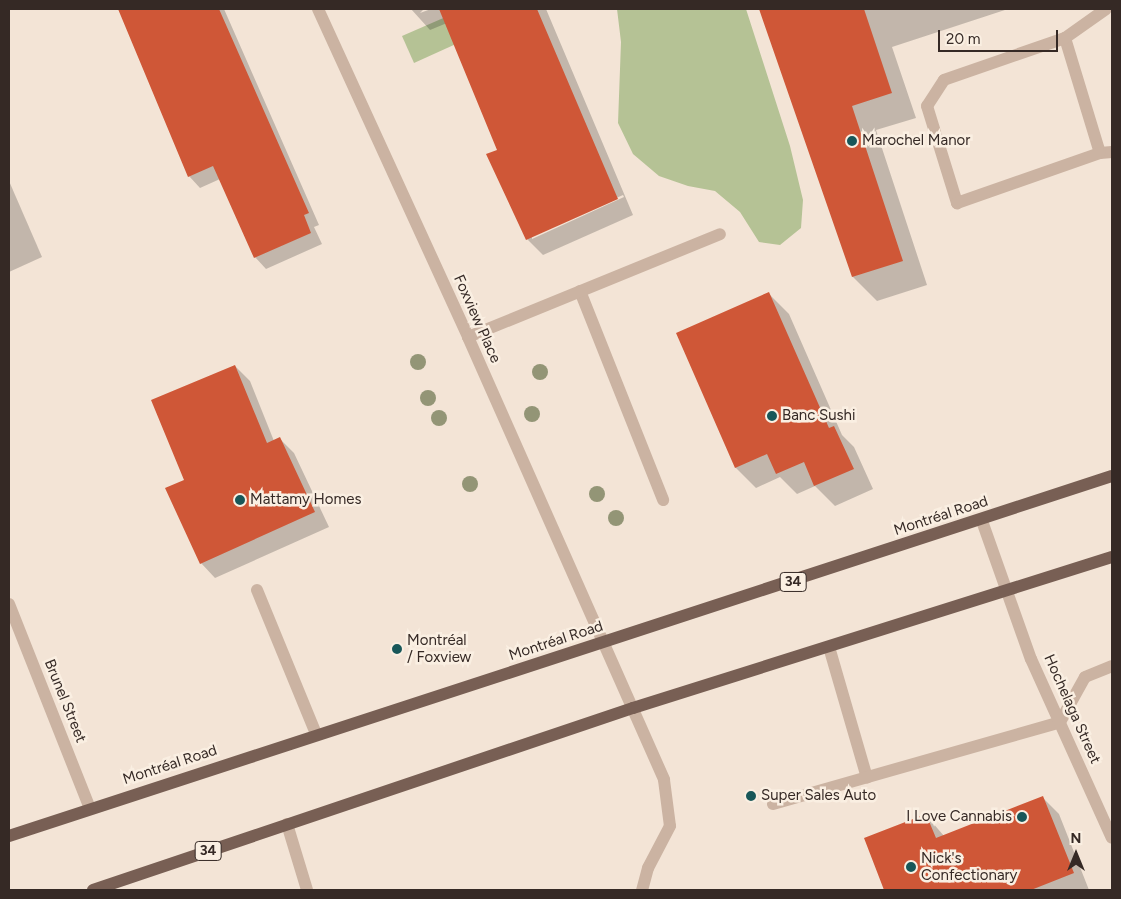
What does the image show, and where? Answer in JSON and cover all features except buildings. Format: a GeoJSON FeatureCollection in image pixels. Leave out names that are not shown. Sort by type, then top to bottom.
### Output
{"type":"FeatureCollection","features":[{"type":"Feature","properties":{"kind":"main road","name":"Montréal Road"},"geometry":{"type":"LineString","coordinates":[[9,836],[316,734],[604,643],[1112,476]]}},
{"type":"Feature","properties":{"kind":"main road","name":"34"},"geometry":{"type":"LineString","coordinates":[[93,890],[633,708],[1007,592],[1112,557]]}},
{"type":"Feature","properties":{"kind":"street","name":"Foxview Place"},"geometry":{"type":"LineString","coordinates":[[318,9],[468,338],[664,780],[670,826],[648,868],[642,890]]}},
{"type":"Feature","properties":{"kind":"street"},"geometry":{"type":"LineString","coordinates":[[1065,38],[1106,153],[957,203],[927,106],[944,80],[1065,38],[1107,9],[1112,10]]}},
{"type":"Feature","properties":{"kind":"street"},"geometry":{"type":"LineString","coordinates":[[468,338],[720,234]]}},
{"type":"Feature","properties":{"kind":"street"},"geometry":{"type":"LineString","coordinates":[[580,291],[663,500]]}},
{"type":"Feature","properties":{"kind":"street","name":"Hochelaga Street"},"geometry":{"type":"LineString","coordinates":[[982,520],[1031,660],[1112,838]]}},
{"type":"Feature","properties":{"kind":"street"},"geometry":{"type":"LineString","coordinates":[[257,590],[316,734]]}},
{"type":"Feature","properties":{"kind":"street","name":"Brunel Street"},"geometry":{"type":"LineString","coordinates":[[9,604],[90,809]]}},
{"type":"Feature","properties":{"kind":"street"},"geometry":{"type":"LineString","coordinates":[[829,648],[867,778]]}},
{"type":"Feature","properties":{"kind":"street"},"geometry":{"type":"LineString","coordinates":[[773,804],[1060,722],[1085,677],[1112,666]]}},
{"type":"Feature","properties":{"kind":"street"},"geometry":{"type":"LineString","coordinates":[[287,824],[307,890]]}},
{"type":"Feature","properties":{"kind":"green space"},"geometry":{"type":"Polygon","coordinates":[[[464,9],[533,9],[414,63],[402,36],[464,9]]]}},
{"type":"Feature","properties":{"kind":"green space"},"geometry":{"type":"Polygon","coordinates":[[[617,9],[746,9],[790,146],[803,200],[801,228],[780,245],[759,242],[740,212],[715,191],[688,186],[659,176],[633,154],[618,123],[621,42],[617,9]]]}},
{"type":"Feature","properties":{"kind":"place","name":"Marochel Manor"},"geometry":{"type":"Point","coordinates":[852,141]}},
{"type":"Feature","properties":{"kind":"place","name":"Banc Sushi"},"geometry":{"type":"Point","coordinates":[772,416]}},
{"type":"Feature","properties":{"kind":"place","name":"Mattamy Homes"},"geometry":{"type":"Point","coordinates":[240,500]}},
{"type":"Feature","properties":{"kind":"place","name":"Montréal / Foxview"},"geometry":{"type":"Point","coordinates":[397,649]}},
{"type":"Feature","properties":{"kind":"place","name":"Super Sales Auto"},"geometry":{"type":"Point","coordinates":[751,796]}},
{"type":"Feature","properties":{"kind":"place","name":"I Love Cannabis"},"geometry":{"type":"Point","coordinates":[1022,817]}},
{"type":"Feature","properties":{"kind":"place","name":"Nick's Confectionary"},"geometry":{"type":"Point","coordinates":[911,867]}}]}
